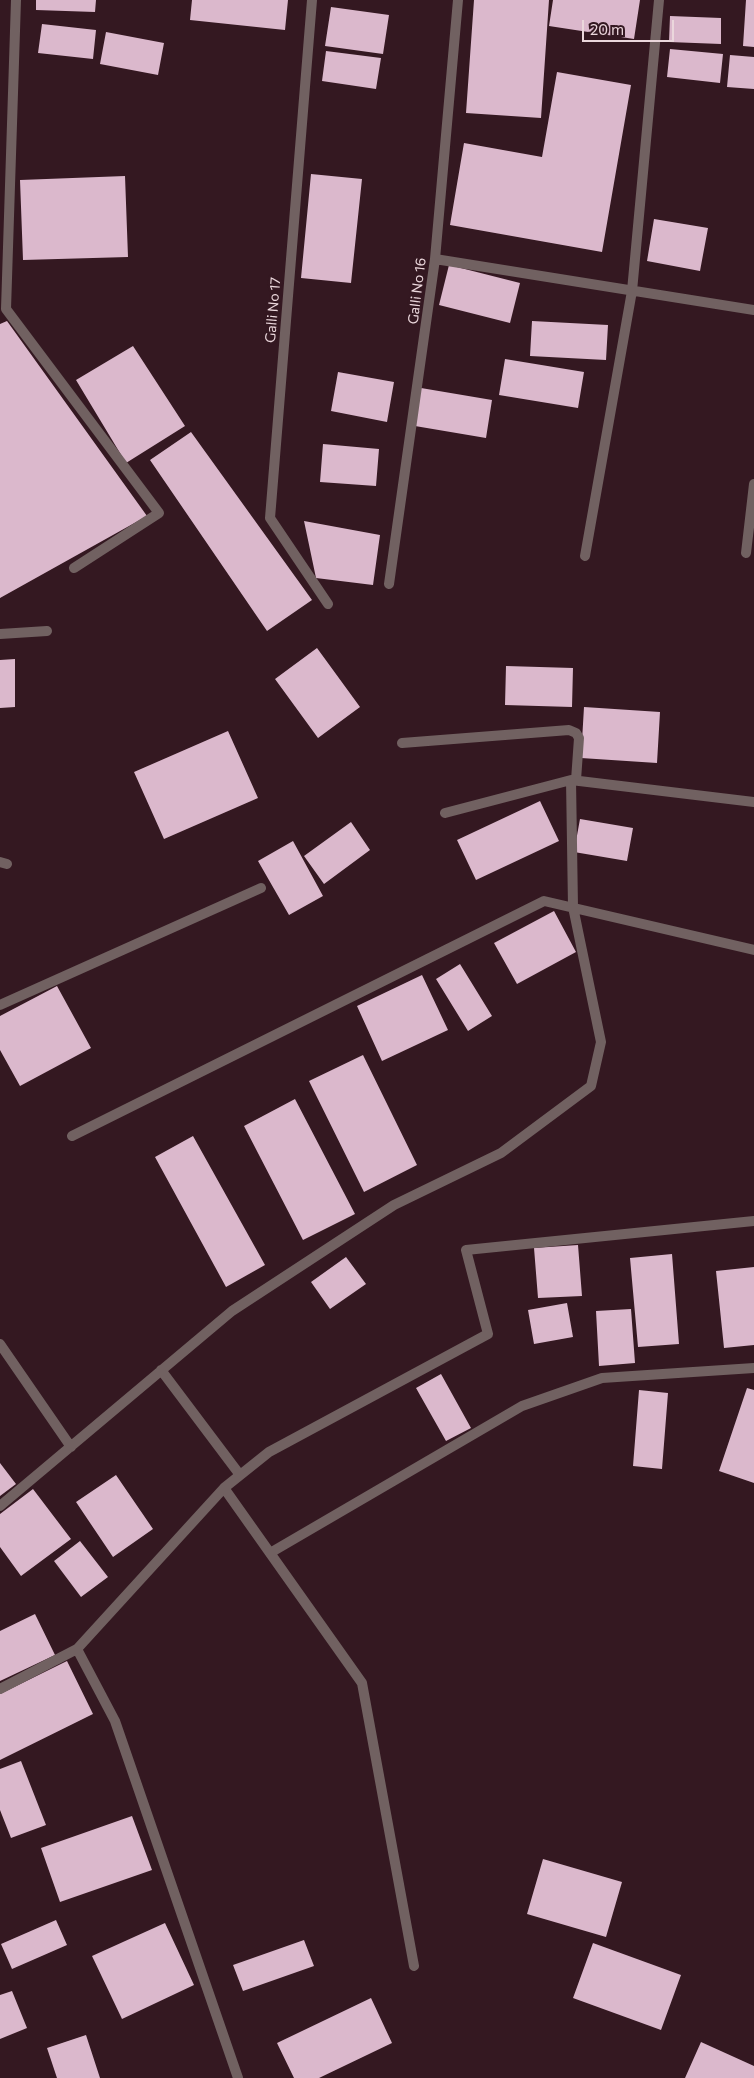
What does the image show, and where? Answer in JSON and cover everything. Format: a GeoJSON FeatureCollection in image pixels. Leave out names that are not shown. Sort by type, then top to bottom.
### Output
{"type":"FeatureCollection","features":[{"type":"Feature","properties":{"kind":"street"},"geometry":{"type":"LineString","coordinates":[[16,0],[3,309],[159,513],[74,568]]}},
{"type":"Feature","properties":{"kind":"street","name":"Galli No 17"},"geometry":{"type":"LineString","coordinates":[[312,0],[270,518],[328,604]]}},
{"type":"Feature","properties":{"kind":"street","name":"Galli No 16"},"geometry":{"type":"LineString","coordinates":[[389,584],[435,259],[458,0]]}},
{"type":"Feature","properties":{"kind":"street"},"geometry":{"type":"LineString","coordinates":[[585,556],[632,291],[659,0]]}},
{"type":"Feature","properties":{"kind":"street"},"geometry":{"type":"LineString","coordinates":[[435,259],[754,310]]}},
{"type":"Feature","properties":{"kind":"street"},"geometry":{"type":"LineString","coordinates":[[746,552],[754,484]]}},
{"type":"Feature","properties":{"kind":"street"},"geometry":{"type":"LineString","coordinates":[[0,634],[47,631]]}},
{"type":"Feature","properties":{"kind":"street"},"geometry":{"type":"LineString","coordinates":[[0,1506],[232,1311],[394,1205],[501,1153],[591,1086],[601,1042],[574,907],[574,780],[579,738],[576,733],[568,730],[402,743]]}},
{"type":"Feature","properties":{"kind":"street"},"geometry":{"type":"LineString","coordinates":[[445,813],[574,780],[754,802]]}},
{"type":"Feature","properties":{"kind":"street"},"geometry":{"type":"LineString","coordinates":[[0,1006],[260,888]]}},
{"type":"Feature","properties":{"kind":"street"},"geometry":{"type":"LineString","coordinates":[[72,1136],[544,901],[754,950]]}},
{"type":"Feature","properties":{"kind":"street"},"geometry":{"type":"LineString","coordinates":[[0,1690],[77,1649],[224,1488],[269,1452],[488,1334],[466,1250],[754,1221]]}},
{"type":"Feature","properties":{"kind":"street"},"geometry":{"type":"LineString","coordinates":[[0,1344],[71,1447]]}},
{"type":"Feature","properties":{"kind":"street"},"geometry":{"type":"LineString","coordinates":[[270,1553],[522,1406],[602,1378],[754,1368]]}},
{"type":"Feature","properties":{"kind":"street"},"geometry":{"type":"LineString","coordinates":[[161,1370],[240,1475]]}},
{"type":"Feature","properties":{"kind":"street"},"geometry":{"type":"LineString","coordinates":[[224,1488],[362,1683],[414,1966]]}},
{"type":"Feature","properties":{"kind":"street"},"geometry":{"type":"LineString","coordinates":[[77,1649],[115,1722],[238,2078]]}},
{"type":"Feature","properties":{"kind":"building"},"geometry":{"type":"Polygon","coordinates":[[[36,0],[96,0],[95,12],[36,10],[36,0]]]}},
{"type":"Feature","properties":{"kind":"building"},"geometry":{"type":"Polygon","coordinates":[[[192,0],[288,0],[285,30],[190,20],[192,0]]]}},
{"type":"Feature","properties":{"kind":"building"},"geometry":{"type":"Polygon","coordinates":[[[474,0],[549,0],[541,118],[466,113],[474,0]]]}},
{"type":"Feature","properties":{"kind":"building"},"geometry":{"type":"Polygon","coordinates":[[[553,0],[640,0],[634,39],[549,26],[553,0]]]}},
{"type":"Feature","properties":{"kind":"building"},"geometry":{"type":"Polygon","coordinates":[[[746,0],[754,0],[754,47],[743,46],[746,0]]]}},
{"type":"Feature","properties":{"kind":"building"},"geometry":{"type":"Polygon","coordinates":[[[331,7],[389,15],[383,54],[325,46],[331,7]]]}},
{"type":"Feature","properties":{"kind":"building"},"geometry":{"type":"Polygon","coordinates":[[[670,16],[721,18],[721,44],[669,42],[670,16]]]}},
{"type":"Feature","properties":{"kind":"building"},"geometry":{"type":"Polygon","coordinates":[[[42,24],[96,30],[93,59],[38,53],[42,24]]]}},
{"type":"Feature","properties":{"kind":"building"},"geometry":{"type":"Polygon","coordinates":[[[106,32],[164,43],[158,75],[100,64],[106,32]]]}},
{"type":"Feature","properties":{"kind":"building"},"geometry":{"type":"Polygon","coordinates":[[[670,49],[723,54],[720,83],[667,77],[670,49]]]}},
{"type":"Feature","properties":{"kind":"building"},"geometry":{"type":"Polygon","coordinates":[[[326,51],[381,58],[376,89],[322,81],[326,51]]]}},
{"type":"Feature","properties":{"kind":"building"},"geometry":{"type":"Polygon","coordinates":[[[730,55],[754,57],[754,89],[727,87],[730,55]]]}},
{"type":"Feature","properties":{"kind":"building"},"geometry":{"type":"Polygon","coordinates":[[[557,72],[631,85],[602,252],[450,225],[464,143],[542,157],[557,72]]]}},
{"type":"Feature","properties":{"kind":"building"},"geometry":{"type":"Polygon","coordinates":[[[311,174],[362,179],[351,283],[301,278],[311,174]]]}},
{"type":"Feature","properties":{"kind":"building"},"geometry":{"type":"Polygon","coordinates":[[[125,176],[128,257],[23,260],[20,180],[125,176]]]}},
{"type":"Feature","properties":{"kind":"building"},"geometry":{"type":"Polygon","coordinates":[[[654,219],[708,228],[700,271],[647,261],[654,219]]]}},
{"type":"Feature","properties":{"kind":"building"},"geometry":{"type":"Polygon","coordinates":[[[449,265],[520,283],[510,323],[439,305],[449,265]]]}},
{"type":"Feature","properties":{"kind":"building"},"geometry":{"type":"Polygon","coordinates":[[[7,321],[147,516],[0,598],[0,324],[7,321]]]}},
{"type":"Feature","properties":{"kind":"building"},"geometry":{"type":"Polygon","coordinates":[[[532,321],[608,325],[606,360],[530,356],[532,321]]]}},
{"type":"Feature","properties":{"kind":"building"},"geometry":{"type":"Polygon","coordinates":[[[133,346],[185,426],[126,463],[76,380],[133,346]]]}},
{"type":"Feature","properties":{"kind":"building"},"geometry":{"type":"Polygon","coordinates":[[[505,359],[584,372],[578,408],[499,395],[505,359]]]}},
{"type":"Feature","properties":{"kind":"building"},"geometry":{"type":"Polygon","coordinates":[[[338,372],[394,382],[387,422],[331,411],[338,372]]]}},
{"type":"Feature","properties":{"kind":"building"},"geometry":{"type":"Polygon","coordinates":[[[421,388],[492,400],[486,438],[415,426],[421,388]]]}},
{"type":"Feature","properties":{"kind":"building"},"geometry":{"type":"Polygon","coordinates":[[[191,432],[312,600],[267,631],[150,460],[191,432]]]}},
{"type":"Feature","properties":{"kind":"building"},"geometry":{"type":"Polygon","coordinates":[[[323,444],[379,449],[376,486],[320,482],[323,444]]]}},
{"type":"Feature","properties":{"kind":"building"},"geometry":{"type":"Polygon","coordinates":[[[304,521],[380,535],[373,585],[316,578],[304,521]]]}},
{"type":"Feature","properties":{"kind":"building"},"geometry":{"type":"Polygon","coordinates":[[[317,648],[360,707],[318,738],[275,679],[317,648]]]}},
{"type":"Feature","properties":{"kind":"building"},"geometry":{"type":"Polygon","coordinates":[[[15,659],[15,707],[0,708],[0,660],[15,659]]]}},
{"type":"Feature","properties":{"kind":"building"},"geometry":{"type":"Polygon","coordinates":[[[506,666],[573,668],[572,707],[505,705],[506,666]]]}},
{"type":"Feature","properties":{"kind":"building"},"geometry":{"type":"Polygon","coordinates":[[[584,707],[660,712],[657,763],[581,758],[584,707]]]}},
{"type":"Feature","properties":{"kind":"building"},"geometry":{"type":"Polygon","coordinates":[[[228,731],[258,798],[164,839],[134,772],[228,731]]]}},
{"type":"Feature","properties":{"kind":"building"},"geometry":{"type":"Polygon","coordinates":[[[540,801],[559,841],[476,880],[457,840],[540,801]]]}},
{"type":"Feature","properties":{"kind":"building"},"geometry":{"type":"Polygon","coordinates":[[[580,819],[633,828],[627,861],[574,852],[580,819]]]}},
{"type":"Feature","properties":{"kind":"building"},"geometry":{"type":"Polygon","coordinates":[[[351,822],[370,850],[324,884],[304,856],[351,822]]]}},
{"type":"Feature","properties":{"kind":"building"},"geometry":{"type":"Polygon","coordinates":[[[293,841],[323,896],[289,915],[258,861],[293,841]]]}},
{"type":"Feature","properties":{"kind":"building"},"geometry":{"type":"Polygon","coordinates":[[[554,911],[576,952],[517,984],[494,943],[554,911]]]}},
{"type":"Feature","properties":{"kind":"building"},"geometry":{"type":"Polygon","coordinates":[[[460,964],[492,1016],[468,1031],[436,979],[460,964]]]}},
{"type":"Feature","properties":{"kind":"building"},"geometry":{"type":"Polygon","coordinates":[[[422,975],[448,1030],[382,1061],[357,1006],[422,975]]]}},
{"type":"Feature","properties":{"kind":"building"},"geometry":{"type":"Polygon","coordinates":[[[57,986],[91,1048],[20,1086],[0,1050],[0,1016],[57,986]]]}},
{"type":"Feature","properties":{"kind":"building"},"geometry":{"type":"Polygon","coordinates":[[[363,1055],[417,1165],[364,1192],[309,1081],[363,1055]]]}},
{"type":"Feature","properties":{"kind":"building"},"geometry":{"type":"Polygon","coordinates":[[[295,1099],[355,1214],[303,1240],[244,1126],[295,1099]]]}},
{"type":"Feature","properties":{"kind":"building"},"geometry":{"type":"Polygon","coordinates":[[[193,1136],[265,1265],[226,1287],[155,1157],[193,1136]]]}},
{"type":"Feature","properties":{"kind":"building"},"geometry":{"type":"Polygon","coordinates":[[[578,1245],[582,1296],[538,1298],[534,1248],[578,1245]]]}},
{"type":"Feature","properties":{"kind":"building"},"geometry":{"type":"Polygon","coordinates":[[[672,1254],[679,1344],[638,1347],[630,1258],[672,1254]]]}},
{"type":"Feature","properties":{"kind":"building"},"geometry":{"type":"Polygon","coordinates":[[[346,1257],[366,1284],[330,1309],[311,1282],[346,1257]]]}},
{"type":"Feature","properties":{"kind":"building"},"geometry":{"type":"Polygon","coordinates":[[[754,1267],[754,1345],[724,1348],[716,1271],[754,1267]]]}},
{"type":"Feature","properties":{"kind":"building"},"geometry":{"type":"Polygon","coordinates":[[[567,1303],[573,1337],[534,1344],[528,1310],[567,1303]]]}},
{"type":"Feature","properties":{"kind":"building"},"geometry":{"type":"Polygon","coordinates":[[[631,1309],[635,1363],[599,1366],[596,1311],[631,1309]]]}},
{"type":"Feature","properties":{"kind":"building"},"geometry":{"type":"Polygon","coordinates":[[[441,1374],[471,1428],[446,1441],[416,1388],[441,1374]]]}},
{"type":"Feature","properties":{"kind":"building"},"geometry":{"type":"Polygon","coordinates":[[[747,1388],[754,1390],[754,1483],[719,1471],[747,1388]]]}},
{"type":"Feature","properties":{"kind":"building"},"geometry":{"type":"Polygon","coordinates":[[[639,1390],[668,1393],[662,1469],[633,1466],[639,1390]]]}},
{"type":"Feature","properties":{"kind":"building"},"geometry":{"type":"Polygon","coordinates":[[[0,1463],[16,1484],[0,1496],[0,1463]]]}},
{"type":"Feature","properties":{"kind":"building"},"geometry":{"type":"Polygon","coordinates":[[[116,1475],[153,1529],[113,1557],[76,1502],[116,1475]]]}},
{"type":"Feature","properties":{"kind":"building"},"geometry":{"type":"Polygon","coordinates":[[[33,1489],[71,1539],[21,1576],[0,1547],[0,1514],[33,1489]]]}},
{"type":"Feature","properties":{"kind":"building"},"geometry":{"type":"Polygon","coordinates":[[[80,1541],[108,1577],[81,1597],[54,1561],[80,1541]]]}},
{"type":"Feature","properties":{"kind":"building"},"geometry":{"type":"Polygon","coordinates":[[[35,1614],[55,1655],[0,1681],[0,1631],[35,1614]]]}},
{"type":"Feature","properties":{"kind":"building"},"geometry":{"type":"Polygon","coordinates":[[[67,1661],[93,1714],[0,1760],[0,1694],[67,1661]]]}},
{"type":"Feature","properties":{"kind":"building"},"geometry":{"type":"Polygon","coordinates":[[[21,1761],[46,1825],[11,1838],[0,1810],[0,1769],[21,1761]]]}},
{"type":"Feature","properties":{"kind":"building"},"geometry":{"type":"Polygon","coordinates":[[[132,1816],[152,1870],[60,1902],[41,1848],[132,1816]]]}},
{"type":"Feature","properties":{"kind":"building"},"geometry":{"type":"Polygon","coordinates":[[[543,1859],[622,1882],[606,1937],[527,1914],[543,1859]]]}},
{"type":"Feature","properties":{"kind":"building"},"geometry":{"type":"Polygon","coordinates":[[[56,1920],[67,1945],[12,1969],[1,1944],[56,1920]]]}},
{"type":"Feature","properties":{"kind":"building"},"geometry":{"type":"Polygon","coordinates":[[[165,1923],[194,1985],[122,2019],[92,1956],[165,1923]]]}},
{"type":"Feature","properties":{"kind":"building"},"geometry":{"type":"Polygon","coordinates":[[[304,1940],[314,1966],[243,1991],[233,1965],[304,1940]]]}},
{"type":"Feature","properties":{"kind":"building"},"geometry":{"type":"Polygon","coordinates":[[[593,1943],[681,1975],[661,2030],[573,1998],[593,1943]]]}},
{"type":"Feature","properties":{"kind":"building"},"geometry":{"type":"Polygon","coordinates":[[[12,1991],[27,2028],[0,2039],[0,1995],[12,1991]]]}},
{"type":"Feature","properties":{"kind":"building"},"geometry":{"type":"Polygon","coordinates":[[[371,1998],[392,2043],[319,2078],[294,2078],[277,2043],[371,1998]]]}},
{"type":"Feature","properties":{"kind":"building"},"geometry":{"type":"Polygon","coordinates":[[[86,2035],[100,2078],[57,2078],[47,2048],[86,2035]]]}},
{"type":"Feature","properties":{"kind":"building"},"geometry":{"type":"Polygon","coordinates":[[[701,2042],[754,2066],[754,2078],[685,2078],[701,2042]]]}}]}
